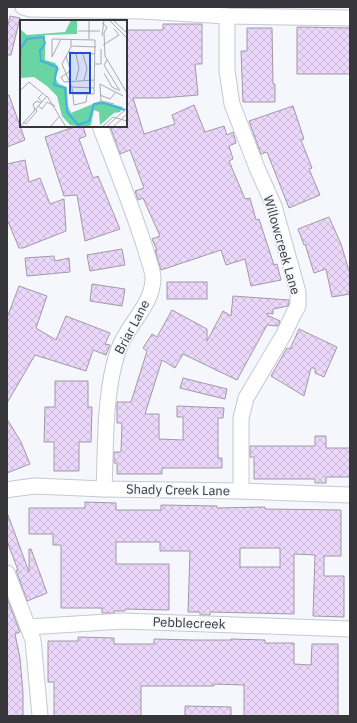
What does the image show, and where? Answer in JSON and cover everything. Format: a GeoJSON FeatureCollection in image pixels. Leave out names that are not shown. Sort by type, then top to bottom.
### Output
{"type":"FeatureCollection","features":[{"type":"Feature","properties":{"kind":"street"},"geometry":{"type":"LineString","coordinates":[[23,7],[92,16],[140,11],[227,16],[350,18]]}},
{"type":"Feature","properties":{"kind":"street","name":"Willowcreek Lane"},"geometry":{"type":"LineString","coordinates":[[227,16],[227,71],[232,104],[257,168],[274,206],[298,292],[298,306],[284,334],[246,398],[240,418],[241,491]]}},
{"type":"Feature","properties":{"kind":"street","name":"Briar Lane"},"geometry":{"type":"LineString","coordinates":[[100,127],[142,238],[153,277],[147,300],[118,349],[109,386],[104,489]]}},
{"type":"Feature","properties":{"kind":"street","name":"Shady Creek Lane"},"geometry":{"type":"LineString","coordinates":[[7,490],[35,486],[350,495]]}},
{"type":"Feature","properties":{"kind":"street"},"geometry":{"type":"LineString","coordinates":[[7,573],[33,640],[40,716]]}},
{"type":"Feature","properties":{"kind":"street","name":"Pebblecreek"},"geometry":{"type":"LineString","coordinates":[[28,627],[123,621],[350,629]]}},
{"type":"Feature","properties":{"kind":"building"},"geometry":{"type":"Polygon","coordinates":[[[10,16],[20,18],[11,55],[7,55],[7,29],[10,16]]]}},
{"type":"Feature","properties":{"kind":"building"},"geometry":{"type":"Polygon","coordinates":[[[163,24],[202,24],[202,64],[195,64],[198,95],[162,98],[133,98],[144,134],[175,124],[172,115],[194,105],[205,132],[224,126],[227,135],[233,132],[236,143],[229,146],[233,159],[229,161],[245,199],[250,198],[256,220],[259,219],[274,265],[277,264],[281,280],[251,286],[245,259],[226,265],[221,250],[161,270],[155,250],[157,250],[152,239],[160,236],[143,198],[138,200],[135,191],[144,188],[130,150],[120,154],[110,127],[127,127],[127,30],[163,30],[163,24]]]}},
{"type":"Feature","properties":{"kind":"building"},"geometry":{"type":"Polygon","coordinates":[[[297,27],[350,28],[350,74],[297,74],[297,27]]]}},
{"type":"Feature","properties":{"kind":"building"},"geometry":{"type":"Polygon","coordinates":[[[247,28],[272,28],[273,84],[275,84],[275,102],[243,102],[241,51],[247,51],[247,28]]]}},
{"type":"Feature","properties":{"kind":"building"},"geometry":{"type":"Polygon","coordinates":[[[7,95],[9,95],[25,140],[7,147],[7,95]]]}},
{"type":"Feature","properties":{"kind":"building"},"geometry":{"type":"Polygon","coordinates":[[[293,106],[304,139],[301,140],[312,168],[309,169],[320,195],[289,208],[267,152],[261,154],[249,121],[293,106]]]}},
{"type":"Feature","properties":{"kind":"building"},"geometry":{"type":"Polygon","coordinates":[[[74,127],[83,127],[86,136],[79,139],[93,178],[98,176],[120,229],[85,241],[77,195],[64,196],[45,137],[74,127]]]}},
{"type":"Feature","properties":{"kind":"building"},"geometry":{"type":"Polygon","coordinates":[[[25,160],[29,182],[40,178],[50,204],[64,199],[66,231],[23,248],[19,248],[7,219],[7,164],[25,160]]]}},
{"type":"Feature","properties":{"kind":"building"},"geometry":{"type":"Polygon","coordinates":[[[329,217],[341,244],[350,274],[350,294],[332,297],[326,269],[314,273],[305,244],[304,245],[298,229],[329,217]]]}},
{"type":"Feature","properties":{"kind":"building"},"geometry":{"type":"Polygon","coordinates":[[[122,249],[125,265],[90,271],[87,255],[122,249]]]}},
{"type":"Feature","properties":{"kind":"building"},"geometry":{"type":"Polygon","coordinates":[[[54,256],[55,261],[69,258],[70,272],[27,276],[25,258],[54,256]]]}},
{"type":"Feature","properties":{"kind":"building"},"geometry":{"type":"Polygon","coordinates":[[[167,282],[207,282],[207,299],[167,299],[167,282]]]}},
{"type":"Feature","properties":{"kind":"building"},"geometry":{"type":"Polygon","coordinates":[[[92,284],[125,289],[122,306],[90,301],[92,284]]]}},
{"type":"Feature","properties":{"kind":"building"},"geometry":{"type":"Polygon","coordinates":[[[19,286],[47,296],[36,328],[56,340],[66,316],[110,333],[105,344],[110,345],[106,355],[93,350],[86,371],[35,355],[7,403],[7,318],[19,286]]]}},
{"type":"Feature","properties":{"kind":"building"},"geometry":{"type":"Polygon","coordinates":[[[233,296],[289,300],[289,304],[288,306],[273,309],[273,314],[267,313],[267,315],[280,321],[278,326],[267,325],[237,380],[183,354],[175,368],[162,360],[145,414],[159,414],[159,439],[183,440],[183,417],[177,417],[177,406],[224,408],[223,418],[218,418],[218,458],[222,458],[222,468],[162,468],[162,474],[117,474],[117,463],[114,463],[114,452],[121,452],[122,423],[117,423],[117,402],[131,402],[147,351],[143,348],[152,334],[157,337],[172,310],[207,329],[207,341],[223,311],[231,316],[233,296]]]}},
{"type":"Feature","properties":{"kind":"building"},"geometry":{"type":"Polygon","coordinates":[[[299,329],[337,347],[324,377],[315,373],[315,368],[311,368],[304,396],[271,376],[287,348],[290,349],[299,329]]]}},
{"type":"Feature","properties":{"kind":"building"},"geometry":{"type":"Polygon","coordinates":[[[183,378],[227,389],[225,399],[180,388],[183,378]]]}},
{"type":"Feature","properties":{"kind":"building"},"geometry":{"type":"Polygon","coordinates":[[[55,381],[88,381],[88,407],[92,407],[91,442],[79,442],[79,471],[54,471],[54,442],[44,442],[45,407],[55,407],[55,381]]]}},
{"type":"Feature","properties":{"kind":"building"},"geometry":{"type":"Polygon","coordinates":[[[7,419],[21,442],[30,464],[7,473],[7,419]]]}},
{"type":"Feature","properties":{"kind":"building"},"geometry":{"type":"Polygon","coordinates":[[[315,436],[326,436],[326,448],[350,448],[350,477],[326,477],[326,483],[315,483],[315,479],[254,479],[254,457],[250,457],[250,446],[315,446],[315,436]]]}},
{"type":"Feature","properties":{"kind":"building"},"geometry":{"type":"Polygon","coordinates":[[[85,502],[116,503],[116,510],[161,510],[161,505],[217,506],[217,508],[265,507],[265,509],[341,510],[341,556],[324,556],[324,576],[344,576],[344,617],[313,616],[315,555],[294,554],[294,614],[210,612],[210,615],[200,615],[200,612],[188,612],[190,551],[160,551],[160,542],[116,542],[116,564],[169,564],[169,610],[125,609],[125,611],[114,611],[114,613],[102,613],[102,608],[61,608],[61,545],[53,545],[53,534],[29,534],[29,508],[85,508],[85,502]],[[240,548],[240,567],[280,567],[280,548],[240,548]]]}},
{"type":"Feature","properties":{"kind":"building"},"geometry":{"type":"Polygon","coordinates":[[[7,515],[29,572],[29,549],[31,549],[47,593],[27,601],[16,570],[18,570],[7,541],[7,515]]]}},
{"type":"Feature","properties":{"kind":"building"},"geometry":{"type":"Polygon","coordinates":[[[7,598],[20,632],[15,634],[20,658],[23,716],[7,716],[7,598]]]}},
{"type":"Feature","properties":{"kind":"building"},"geometry":{"type":"Polygon","coordinates":[[[78,637],[114,638],[114,644],[154,644],[154,639],[231,639],[265,640],[265,643],[294,643],[294,664],[311,665],[312,644],[338,644],[338,716],[244,716],[244,685],[214,684],[214,686],[141,686],[141,716],[54,716],[54,682],[48,682],[48,641],[78,641],[78,637]]]}},
{"type":"Feature","properties":{"kind":"building"},"geometry":{"type":"Polygon","coordinates":[[[185,706],[231,707],[231,716],[185,716],[185,706]]]}}]}
